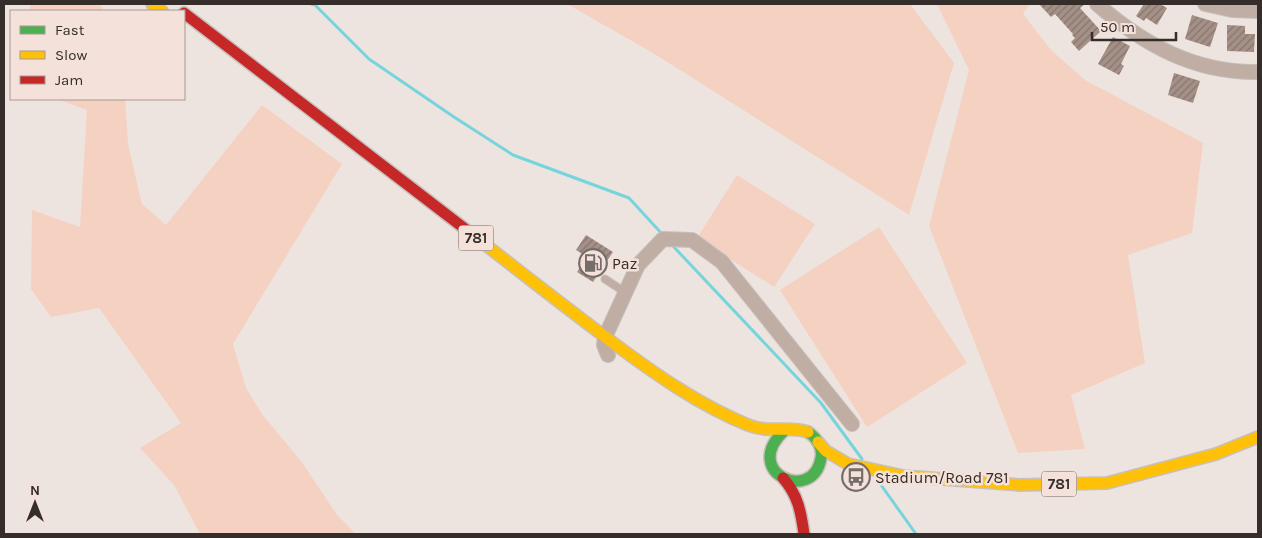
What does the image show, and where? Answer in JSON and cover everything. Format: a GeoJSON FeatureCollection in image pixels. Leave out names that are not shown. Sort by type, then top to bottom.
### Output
{"type":"FeatureCollection","features":[{"type":"Feature","properties":{"kind":"main road","name":"781"},"geometry":{"type":"LineString","coordinates":[[185,13],[599,340],[716,412],[765,431],[784,431]]}},
{"type":"Feature","properties":{"kind":"main road"},"geometry":{"type":"LineString","coordinates":[[705,417],[746,436]]}},
{"type":"Feature","properties":{"kind":"main road"},"geometry":{"type":"LineString","coordinates":[[802,514],[806,486],[821,461],[822,453],[818,442],[809,432],[793,428],[777,436],[771,444],[769,452],[773,470],[792,487],[798,499],[804,534]]}},
{"type":"Feature","properties":{"kind":"main road","name":"781"},"geometry":{"type":"LineString","coordinates":[[818,442],[826,451],[854,465],[903,476],[1010,484],[1107,483],[1216,454],[1258,436]]}},
{"type":"Feature","properties":{"kind":"main road"},"geometry":{"type":"LineString","coordinates":[[760,446],[770,461]]}},
{"type":"Feature","properties":{"kind":"main road","name":"781"},"geometry":{"type":"LineString","coordinates":[[813,474],[830,468],[854,465]]}},
{"type":"Feature","properties":{"kind":"main road"},"geometry":{"type":"LineString","coordinates":[[783,478],[797,481],[805,480],[813,474]]}},
{"type":"Feature","properties":{"kind":"street"},"geometry":{"type":"LineString","coordinates":[[1097,4],[1128,30],[1170,54],[1209,67],[1230,71],[1258,72]]}},
{"type":"Feature","properties":{"kind":"street"},"geometry":{"type":"LineString","coordinates":[[1205,4],[1232,10],[1258,11]]}},
{"type":"Feature","properties":{"kind":"street"},"geometry":{"type":"LineString","coordinates":[[612,358],[604,344],[599,340],[626,293],[638,265],[663,240],[692,240],[722,262],[852,424]]}},
{"type":"Feature","properties":{"kind":"lane"},"geometry":{"type":"LineString","coordinates":[[605,279],[626,293]]}},
{"type":"Feature","properties":{"kind":"shaded area"},"geometry":{"type":"Polygon","coordinates":[[[30,4],[100,4],[103,10],[30,10],[30,4]]]}},
{"type":"Feature","properties":{"kind":"shaded area"},"geometry":{"type":"Polygon","coordinates":[[[567,4],[910,4],[954,63],[909,215],[653,53],[567,4]]]}},
{"type":"Feature","properties":{"kind":"shaded area"},"geometry":{"type":"Polygon","coordinates":[[[937,4],[1030,4],[1023,14],[1051,50],[1085,80],[1203,143],[1192,233],[1128,255],[1145,363],[1071,395],[1085,449],[1018,453],[929,226],[969,70],[937,4]]]}},
{"type":"Feature","properties":{"kind":"shaded area"},"geometry":{"type":"Polygon","coordinates":[[[60,100],[125,100],[128,144],[142,204],[166,225],[262,105],[342,164],[233,344],[246,388],[262,414],[301,461],[337,515],[356,534],[200,534],[174,485],[140,448],[181,423],[99,308],[51,317],[31,289],[32,210],[80,227],[87,110],[60,100]]]}},
{"type":"Feature","properties":{"kind":"shaded area"},"geometry":{"type":"Polygon","coordinates":[[[737,175],[815,224],[774,287],[697,238],[737,175]]]}},
{"type":"Feature","properties":{"kind":"shaded area"},"geometry":{"type":"Polygon","coordinates":[[[879,227],[967,363],[867,427],[780,290],[879,227]]]}},
{"type":"Feature","properties":{"kind":"building"},"geometry":{"type":"Polygon","coordinates":[[[1039,4],[1085,4],[1080,8],[1101,31],[1079,51],[1071,42],[1075,38],[1073,34],[1055,14],[1051,17],[1039,4]]]}},
{"type":"Feature","properties":{"kind":"building"},"geometry":{"type":"Polygon","coordinates":[[[1144,4],[1160,4],[1167,8],[1157,25],[1146,18],[1144,21],[1136,16],[1144,4]]]}},
{"type":"Feature","properties":{"kind":"building"},"geometry":{"type":"Polygon","coordinates":[[[1192,15],[1218,23],[1210,47],[1185,39],[1192,15]]]}},
{"type":"Feature","properties":{"kind":"building"},"geometry":{"type":"Polygon","coordinates":[[[1227,25],[1245,26],[1245,34],[1255,34],[1254,52],[1227,51],[1227,25]]]}},
{"type":"Feature","properties":{"kind":"building"},"geometry":{"type":"Polygon","coordinates":[[[1113,37],[1130,46],[1121,64],[1124,66],[1119,75],[1098,64],[1113,37]]]}},
{"type":"Feature","properties":{"kind":"building"},"geometry":{"type":"Polygon","coordinates":[[[1174,73],[1200,81],[1193,103],[1168,95],[1174,73]]]}},
{"type":"Feature","properties":{"kind":"building"},"geometry":{"type":"Polygon","coordinates":[[[586,235],[613,252],[593,282],[577,272],[587,257],[576,250],[586,235]]]}},
{"type":"Feature","properties":{"kind":"waterway"},"geometry":{"type":"LineString","coordinates":[[311,4],[315,5],[369,59],[454,117],[513,155],[629,198],[663,235]]}},
{"type":"Feature","properties":{"kind":"waterway"},"geometry":{"type":"LineString","coordinates":[[672,245],[821,403],[862,459]]}},
{"type":"Feature","properties":{"kind":"waterway"},"geometry":{"type":"LineString","coordinates":[[876,478],[916,534]]}},
{"type":"Feature","properties":{"kind":"traffic: fast"},"geometry":{"type":"LineString","coordinates":[[784,431],[773,446],[770,459],[774,470],[783,478],[794,481],[806,479],[815,472],[821,458],[819,443],[808,432]]}},
{"type":"Feature","properties":{"kind":"traffic: slow"},"geometry":{"type":"LineString","coordinates":[[152,4],[161,10]]}},
{"type":"Feature","properties":{"kind":"traffic: slow"},"geometry":{"type":"LineString","coordinates":[[473,235],[628,354],[661,377],[712,408],[756,428],[794,429],[808,432]]}},
{"type":"Feature","properties":{"kind":"traffic: slow"},"geometry":{"type":"LineString","coordinates":[[818,442],[826,451],[848,464],[903,476],[1020,485],[1107,483],[1216,454],[1258,437]]}},
{"type":"Feature","properties":{"kind":"traffic: jam"},"geometry":{"type":"LineString","coordinates":[[185,14],[473,235]]}},
{"type":"Feature","properties":{"kind":"traffic: jam"},"geometry":{"type":"LineString","coordinates":[[783,478],[798,504],[804,534]]}},
{"type":"Feature","properties":{"kind":"place","name":"Paz"},"geometry":{"type":"Point","coordinates":[593,263]}},
{"type":"Feature","properties":{"kind":"place","name":"Stadium/Road 781"},"geometry":{"type":"Point","coordinates":[856,477]}}]}
